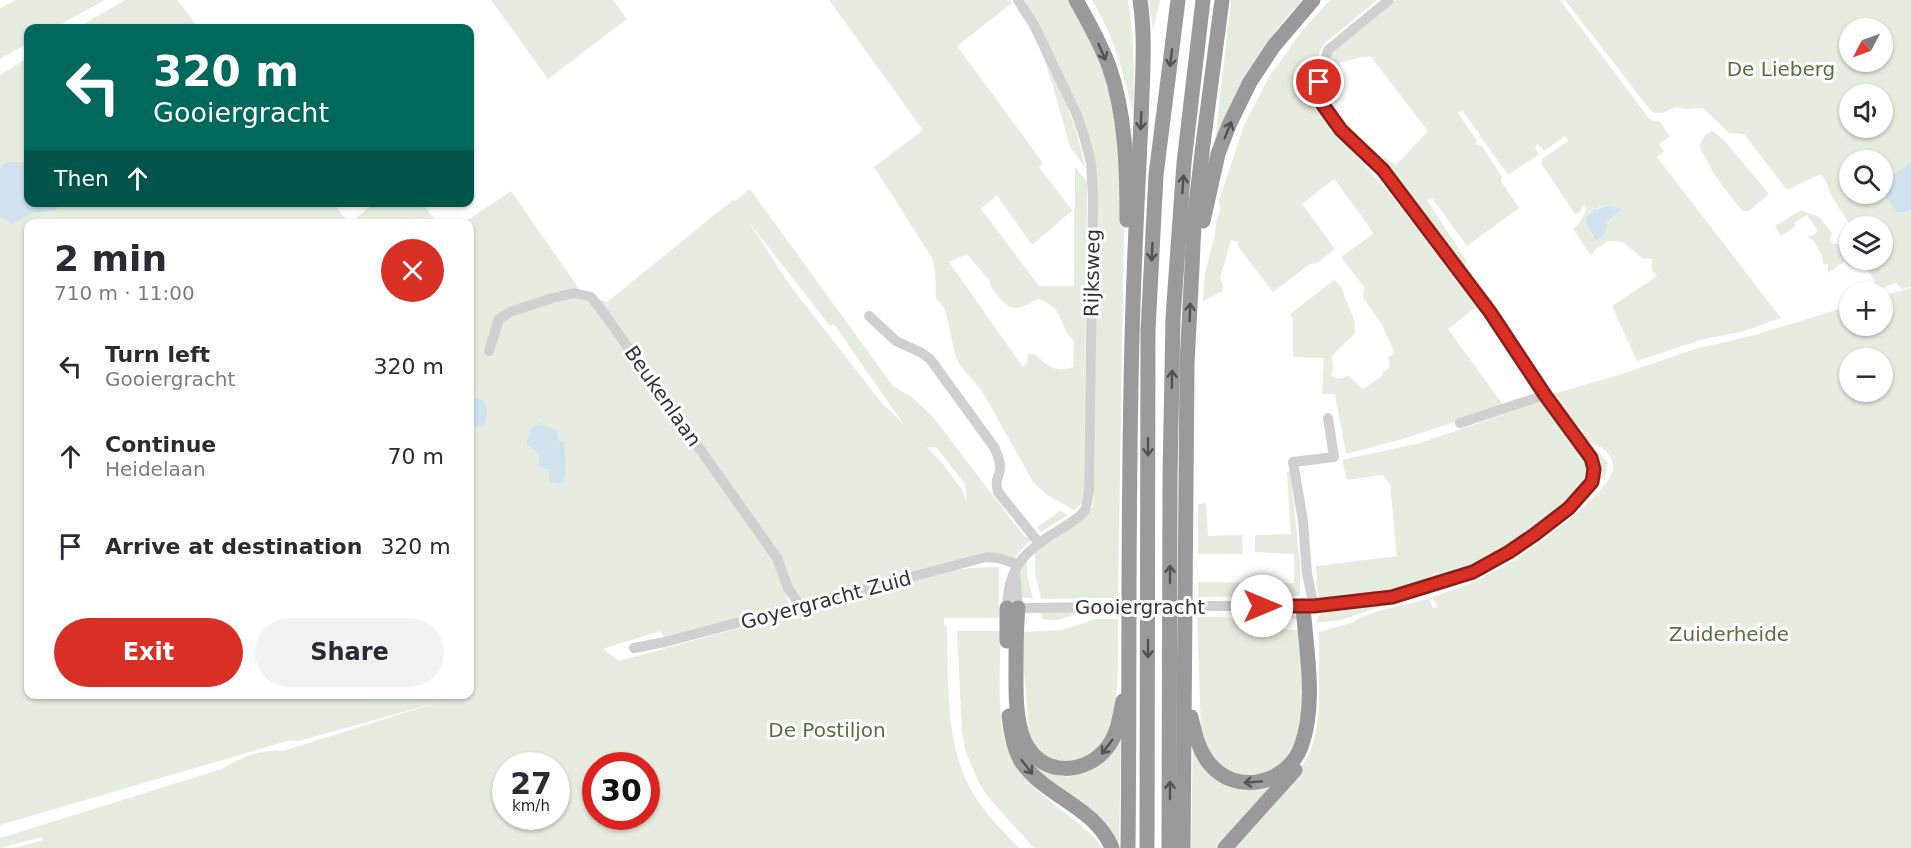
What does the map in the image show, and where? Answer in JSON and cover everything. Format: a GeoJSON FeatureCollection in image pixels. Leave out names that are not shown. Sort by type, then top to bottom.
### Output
{"type":"FeatureCollection","features":[{"type":"Feature","properties":{"kind":"highway"},"geometry":{"type":"LineString","coordinates":[[1076,0],[1109,66],[1120,112],[1125,145],[1127,239],[1133,304]]}},
{"type":"Feature","properties":{"kind":"highway"},"geometry":{"type":"LineString","coordinates":[[1128,848],[1129,487],[1133,304],[1142,85],[1140,0]]}},
{"type":"Feature","properties":{"kind":"highway"},"geometry":{"type":"LineString","coordinates":[[1147,848],[1148,330],[1156,175],[1178,0]]}},
{"type":"Feature","properties":{"kind":"highway"},"geometry":{"type":"LineString","coordinates":[[1169,848],[1173,318],[1184,163],[1203,0]]}},
{"type":"Feature","properties":{"kind":"highway"},"geometry":{"type":"LineString","coordinates":[[1183,848],[1187,385],[1194,222],[1222,0]]}},
{"type":"Feature","properties":{"kind":"highway"},"geometry":{"type":"LineString","coordinates":[[1192,267],[1218,154],[1229,125],[1250,82],[1273,47],[1313,0]]}},
{"type":"Feature","properties":{"kind":"highway"},"geometry":{"type":"LineString","coordinates":[[1186,688],[1197,745],[1210,764],[1225,777],[1241,783],[1256,783],[1278,775],[1300,750],[1306,721],[1309,680],[1308,606]]}},
{"type":"Feature","properties":{"kind":"highway"},"geometry":{"type":"LineString","coordinates":[[1225,848],[1294,772],[1309,746],[1316,678],[1308,606]]}},
{"type":"Feature","properties":{"kind":"highway"},"geometry":{"type":"LineString","coordinates":[[1012,608],[1016,629],[1016,708],[1019,726],[1025,743],[1034,756],[1044,764],[1074,769],[1087,765],[1101,755],[1116,732],[1130,672]]}},
{"type":"Feature","properties":{"kind":"highway"},"geometry":{"type":"LineString","coordinates":[[1012,608],[1009,716],[1011,736],[1020,759],[1043,785],[1090,818],[1102,831],[1112,848]]}},
{"type":"Feature","properties":{"kind":"street","name":"Rijksweg"},"geometry":{"type":"LineString","coordinates":[[1018,0],[1034,25],[1076,113],[1091,163],[1093,197],[1089,491],[1085,509],[1079,516],[1041,541]]}},
{"type":"Feature","properties":{"kind":"street","name":"Gooiergracht"},"geometry":{"type":"LineString","coordinates":[[1012,608],[1308,606],[1392,597],[1473,572],[1509,552],[1569,508],[1592,482],[1594,469],[1591,458],[1545,395],[1490,312],[1383,170],[1341,130],[1323,105],[1319,95],[1319,82],[1328,50],[1389,0]]}},
{"type":"Feature","properties":{"kind":"street","name":"Beukenlaan"},"geometry":{"type":"LineString","coordinates":[[489,351],[499,319],[510,312],[574,293],[591,297],[777,558],[788,588],[801,607]]}},
{"type":"Feature","properties":{"kind":"street"},"geometry":{"type":"LineString","coordinates":[[869,316],[896,341],[930,359],[994,447],[1000,469],[995,483],[998,492],[1041,541],[1016,567],[1008,583],[1012,608]]}},
{"type":"Feature","properties":{"kind":"street"},"geometry":{"type":"LineString","coordinates":[[1460,423],[1545,395]]}},
{"type":"Feature","properties":{"kind":"street"},"geometry":{"type":"LineString","coordinates":[[1308,606],[1303,521],[1293,462],[1334,457],[1328,418]]}},
{"type":"Feature","properties":{"kind":"street","name":"Goyergracht Zuid"},"geometry":{"type":"LineString","coordinates":[[634,648],[801,607],[986,557],[998,558],[1016,567]]}},
{"type":"Feature","properties":{"kind":"green space"},"geometry":{"type":"Polygon","coordinates":[[[16,0],[105,0],[61,24],[24,24],[24,45],[0,59],[0,8],[16,0]]]}},
{"type":"Feature","properties":{"kind":"green space"},"geometry":{"type":"Polygon","coordinates":[[[125,0],[177,0],[196,24],[84,24],[125,0]]]}},
{"type":"Feature","properties":{"kind":"green space"},"geometry":{"type":"Polygon","coordinates":[[[491,0],[613,0],[627,19],[548,79],[491,0]]]}},
{"type":"Feature","properties":{"kind":"green space"},"geometry":{"type":"Polygon","coordinates":[[[829,0],[1010,0],[1012,3],[957,46],[1043,163],[1039,167],[1072,210],[1075,208],[1075,167],[1087,182],[1084,495],[1081,504],[1074,510],[1047,495],[1033,482],[982,391],[960,365],[955,355],[946,313],[936,298],[932,258],[874,167],[923,130],[829,0]],[[997,195],[981,209],[1039,286],[1074,286],[1074,209],[1032,245],[997,195]],[[967,254],[949,262],[1023,367],[1027,363],[1028,354],[1035,354],[1043,362],[1057,369],[1073,367],[1074,341],[1053,307],[1038,299],[1022,307],[1008,306],[967,254]]]}},
{"type":"Feature","properties":{"kind":"green space"},"geometry":{"type":"Polygon","coordinates":[[[1025,0],[1075,0],[1098,40],[1123,155],[1124,229],[1118,598],[1041,599],[1035,573],[1035,552],[1085,516],[1093,506],[1096,169],[1025,0]]]}},
{"type":"Feature","properties":{"kind":"green space"},"geometry":{"type":"Polygon","coordinates":[[[1092,0],[1128,0],[1134,56],[1133,112],[1112,41],[1092,0]]]}},
{"type":"Feature","properties":{"kind":"green space"},"geometry":{"type":"Polygon","coordinates":[[[1148,0],[1160,0],[1153,30],[1149,3],[1148,0]]]}},
{"type":"Feature","properties":{"kind":"green space"},"geometry":{"type":"Polygon","coordinates":[[[1231,0],[1303,0],[1276,31],[1253,66],[1215,141],[1231,0]]]}},
{"type":"Feature","properties":{"kind":"green space"},"geometry":{"type":"Polygon","coordinates":[[[1330,0],[1377,0],[1325,43],[1312,73],[1313,107],[1396,201],[1476,307],[1448,329],[1504,406],[1403,439],[1346,454],[1335,394],[1322,394],[1324,358],[1293,357],[1293,319],[1290,314],[1334,280],[1339,283],[1355,322],[1355,333],[1332,356],[1331,375],[1338,379],[1349,376],[1363,389],[1382,376],[1383,372],[1390,367],[1388,357],[1394,351],[1381,323],[1363,298],[1364,287],[1341,257],[1373,234],[1334,179],[1302,204],[1335,249],[1317,263],[1310,264],[1273,292],[1237,245],[1238,242],[1231,240],[1220,278],[1223,291],[1203,301],[1205,273],[1220,211],[1219,200],[1245,123],[1269,77],[1302,31],[1330,0]]]}},
{"type":"Feature","properties":{"kind":"green space"},"geometry":{"type":"Polygon","coordinates":[[[1396,0],[1560,0],[1651,121],[1659,121],[1670,136],[1659,144],[1664,151],[1657,157],[1781,318],[1744,331],[1704,339],[1637,361],[1612,306],[1657,276],[1652,270],[1652,259],[1643,259],[1623,242],[1608,241],[1596,249],[1591,256],[1573,229],[1580,222],[1586,210],[1584,205],[1579,213],[1575,214],[1541,163],[1542,159],[1568,141],[1565,136],[1544,151],[1538,144],[1535,147],[1538,155],[1508,175],[1462,110],[1458,113],[1477,141],[1476,144],[1482,146],[1519,208],[1467,246],[1432,198],[1427,200],[1467,262],[1463,269],[1389,172],[1381,155],[1396,165],[1428,131],[1371,57],[1339,63],[1341,70],[1321,82],[1333,49],[1396,0]],[[1607,206],[1589,213],[1587,225],[1593,238],[1614,217],[1621,210],[1607,206]]]}},
{"type":"Feature","properties":{"kind":"green space","name":"De Lieberg"},"geometry":{"type":"Polygon","coordinates":[[[1565,0],[1911,0],[1911,286],[1902,289],[1893,282],[1875,282],[1868,270],[1893,270],[1893,216],[1844,216],[1821,174],[1787,190],[1744,134],[1729,133],[1703,108],[1676,107],[1656,113],[1651,111],[1565,0]]]}},
{"type":"Feature","properties":{"kind":"green space"},"geometry":{"type":"Polygon","coordinates":[[[1037,38],[1071,118],[1085,167],[1070,147],[1037,38]]]}},
{"type":"Feature","properties":{"kind":"green space","name":"De Postiljon"},"geometry":{"type":"Polygon","coordinates":[[[24,60],[24,207],[336,207],[346,219],[24,219],[24,699],[474,699],[474,219],[469,219],[511,191],[582,293],[607,302],[733,200],[735,201],[750,189],[893,386],[913,398],[933,417],[1024,536],[1032,539],[1012,560],[984,552],[800,602],[786,595],[790,605],[665,638],[660,631],[603,649],[619,661],[944,572],[999,567],[999,618],[944,618],[944,625],[947,626],[950,718],[960,763],[968,784],[984,810],[1019,848],[15,848],[43,840],[42,837],[0,848],[0,838],[222,769],[251,755],[275,750],[283,751],[439,702],[299,741],[291,740],[0,825],[0,75],[24,60]],[[748,221],[789,284],[881,402],[904,425],[834,324],[830,326],[748,221]],[[927,447],[962,490],[967,503],[965,484],[936,447],[927,447]]]}},
{"type":"Feature","properties":{"kind":"green space"},"geometry":{"type":"Polygon","coordinates":[[[1712,131],[1723,139],[1769,194],[1749,211],[1744,211],[1739,207],[1716,177],[1699,146],[1706,134],[1712,131]]]}},
{"type":"Feature","properties":{"kind":"green space"},"geometry":{"type":"Polygon","coordinates":[[[370,207],[425,207],[434,219],[354,219],[370,207]]]}},
{"type":"Feature","properties":{"kind":"green space"},"geometry":{"type":"Polygon","coordinates":[[[1801,210],[1819,217],[1832,233],[1830,239],[1832,243],[1839,244],[1839,265],[1828,273],[1828,264],[1823,264],[1822,255],[1813,240],[1807,237],[1816,234],[1817,230],[1807,215],[1794,223],[1796,226],[1781,236],[1775,226],[1801,210]]]}},
{"type":"Feature","properties":{"kind":"green space","name":"Zuiderheide"},"geometry":{"type":"Polygon","coordinates":[[[1911,288],[1911,848],[1234,848],[1293,779],[1310,753],[1316,732],[1319,707],[1319,632],[1354,622],[1382,610],[1429,599],[1433,608],[1438,607],[1432,597],[1459,588],[1516,559],[1574,516],[1603,487],[1611,474],[1613,464],[1610,457],[1602,448],[1583,438],[1580,434],[1584,432],[1579,426],[1574,428],[1550,397],[1554,396],[1553,394],[1695,349],[1755,335],[1839,309],[1839,336],[1893,336],[1893,293],[1911,288]]]}},
{"type":"Feature","properties":{"kind":"green space"},"geometry":{"type":"Polygon","coordinates":[[[1543,401],[1583,455],[1589,471],[1589,479],[1579,492],[1531,536],[1473,570],[1411,590],[1346,599],[1318,599],[1316,566],[1397,556],[1390,485],[1383,475],[1347,480],[1342,460],[1420,443],[1543,401]]]}},
{"type":"Feature","properties":{"kind":"green space"},"geometry":{"type":"Polygon","coordinates":[[[1587,447],[1600,453],[1608,463],[1606,474],[1593,490],[1597,475],[1587,447]]]}},
{"type":"Feature","properties":{"kind":"green space"},"geometry":{"type":"Polygon","coordinates":[[[1290,471],[1300,562],[1300,596],[1198,597],[1198,582],[1294,583],[1294,554],[1255,552],[1255,535],[1291,534],[1287,472],[1290,471]]]}},
{"type":"Feature","properties":{"kind":"green space"},"geometry":{"type":"Polygon","coordinates":[[[1206,503],[1208,536],[1242,535],[1243,554],[1198,554],[1198,504],[1206,503]]]}},
{"type":"Feature","properties":{"kind":"green space"},"geometry":{"type":"Polygon","coordinates":[[[1060,511],[1068,515],[1041,532],[1037,527],[1060,511]]]}},
{"type":"Feature","properties":{"kind":"green space"},"geometry":{"type":"Polygon","coordinates":[[[1027,559],[1027,574],[1033,599],[1022,597],[1018,575],[1027,559]]]}},
{"type":"Feature","properties":{"kind":"green space"},"geometry":{"type":"Polygon","coordinates":[[[1397,601],[1341,620],[1317,623],[1321,613],[1326,610],[1397,601]]]}},
{"type":"Feature","properties":{"kind":"green space"},"geometry":{"type":"Polygon","coordinates":[[[1289,609],[1299,620],[1248,610],[1289,609]]]}},
{"type":"Feature","properties":{"kind":"green space"},"geometry":{"type":"Polygon","coordinates":[[[1040,611],[1081,611],[1062,619],[1053,620],[1043,619],[1040,611]]]}},
{"type":"Feature","properties":{"kind":"green space"},"geometry":{"type":"Polygon","coordinates":[[[1197,617],[1226,617],[1265,627],[1303,631],[1304,692],[1297,740],[1282,765],[1265,776],[1236,776],[1221,768],[1207,749],[1201,727],[1197,617]]]}},
{"type":"Feature","properties":{"kind":"green space"},"geometry":{"type":"Polygon","coordinates":[[[1095,619],[1118,619],[1117,689],[1110,726],[1104,741],[1096,752],[1087,757],[1070,765],[1045,759],[1034,744],[1029,732],[1021,632],[1063,630],[1095,619]]]}},
{"type":"Feature","properties":{"kind":"green space"},"geometry":{"type":"Polygon","coordinates":[[[957,631],[1000,631],[1001,718],[1006,745],[1011,757],[1034,787],[1087,831],[1103,848],[1034,848],[988,797],[979,783],[965,750],[957,631]]]}},
{"type":"Feature","properties":{"kind":"green space"},"geometry":{"type":"Polygon","coordinates":[[[1121,735],[1119,848],[1044,780],[1030,761],[1053,774],[1073,776],[1088,767],[1121,735]]]}},
{"type":"Feature","properties":{"kind":"green space"},"geometry":{"type":"Polygon","coordinates":[[[1193,738],[1221,779],[1284,775],[1223,848],[1191,848],[1193,738]]]}},
{"type":"Feature","properties":{"kind":"water"},"geometry":{"type":"Polygon","coordinates":[[[9,162],[24,162],[24,207],[58,207],[55,210],[32,213],[12,224],[0,216],[0,169],[9,162]]]}},
{"type":"Feature","properties":{"kind":"water"},"geometry":{"type":"Polygon","coordinates":[[[1909,163],[1911,164],[1911,209],[1906,212],[1897,212],[1891,204],[1893,204],[1893,176],[1909,163]]]}},
{"type":"Feature","properties":{"kind":"water"},"geometry":{"type":"Polygon","coordinates":[[[1607,206],[1622,209],[1608,222],[1603,236],[1595,240],[1587,225],[1586,217],[1594,210],[1607,206]]]}},
{"type":"Feature","properties":{"kind":"water"},"geometry":{"type":"Polygon","coordinates":[[[474,398],[486,404],[486,423],[482,427],[474,426],[474,398]]]}},
{"type":"Feature","properties":{"kind":"water"},"geometry":{"type":"Polygon","coordinates":[[[540,423],[557,431],[559,441],[565,443],[566,469],[562,484],[554,482],[551,484],[550,470],[539,466],[537,453],[527,445],[530,432],[540,423]]]}},
{"type":"Feature","properties":{"kind":"route"},"geometry":{"type":"LineString","coordinates":[[1262,606],[1347,604],[1392,597],[1473,572],[1509,552],[1569,508],[1592,482],[1594,469],[1591,458],[1450,258],[1383,170],[1341,130],[1323,105],[1319,95],[1319,82]]}}]}
